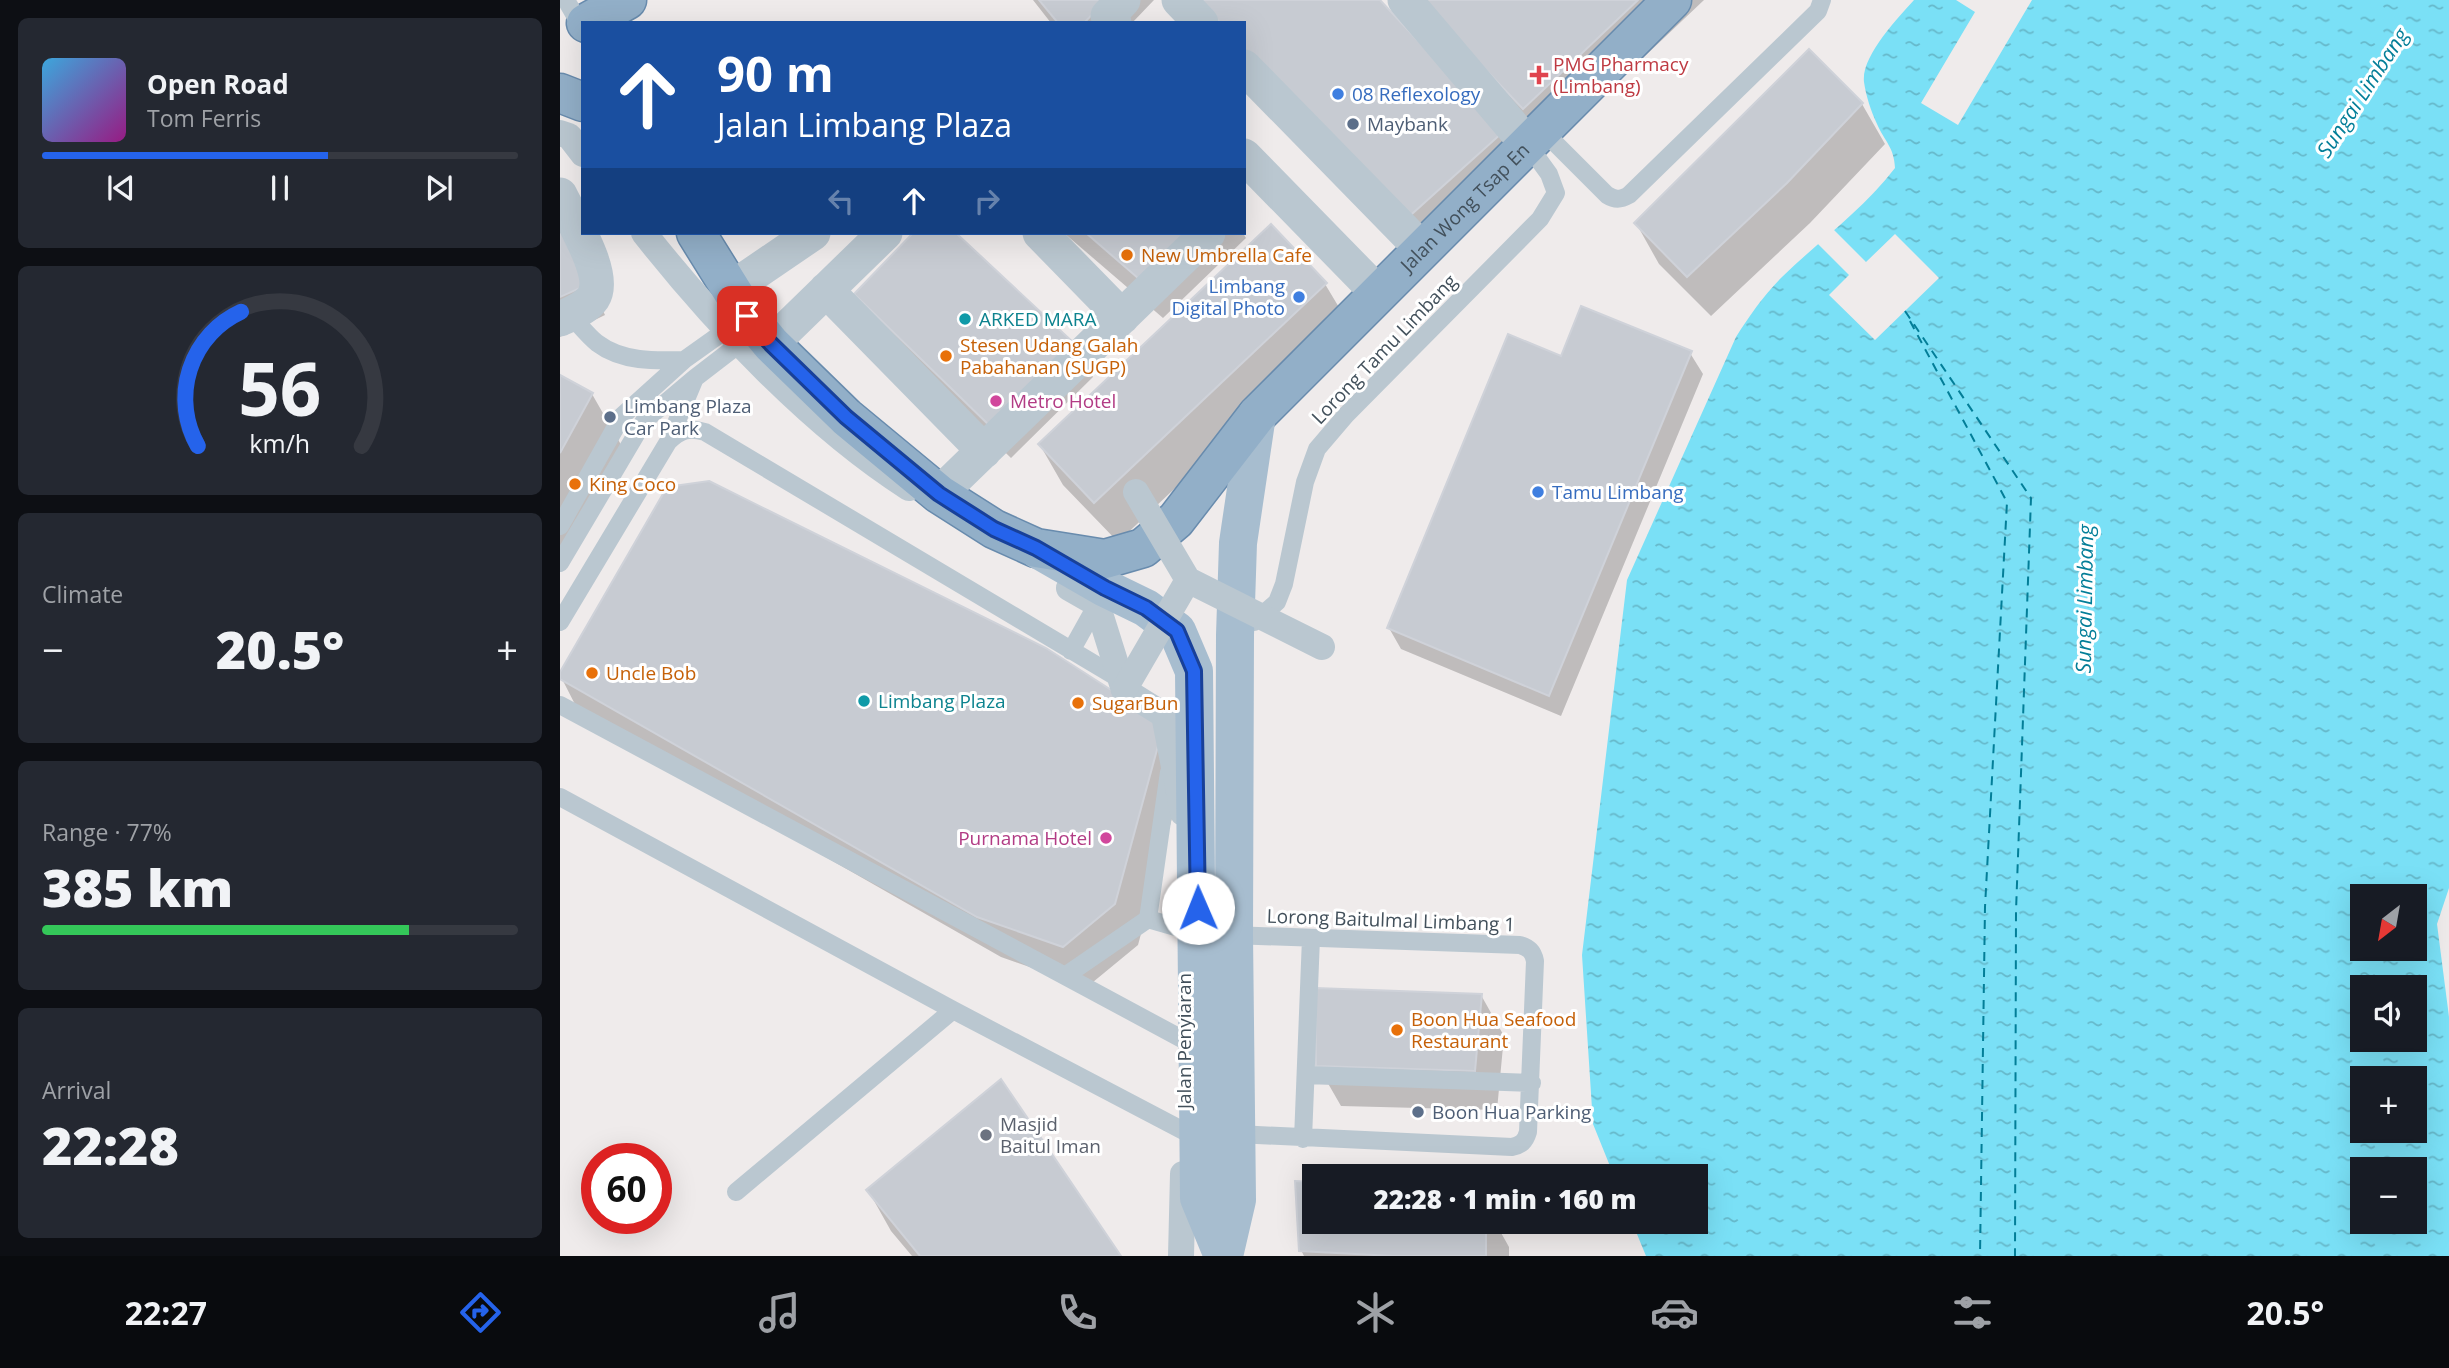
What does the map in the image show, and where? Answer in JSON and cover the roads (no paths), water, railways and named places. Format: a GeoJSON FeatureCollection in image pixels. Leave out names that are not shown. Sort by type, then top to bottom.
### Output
{"type":"FeatureCollection","features":[{"type":"Feature","properties":{"kind":"highway"},"geometry":{"type":"LineString","coordinates":[[576,23],[627,0]]}},
{"type":"Feature","properties":{"kind":"highway"},"geometry":{"type":"LineString","coordinates":[[639,21],[647,0]]}},
{"type":"Feature","properties":{"kind":"highway","name":"Jalan Wong Tsap En"},"geometry":{"type":"LineString","coordinates":[[697,235],[746,325],[846,417],[939,494],[994,529],[1036,548],[1105,559],[1143,548],[1176,520],[1257,415],[1672,0]]}},
{"type":"Feature","properties":{"kind":"highway"},"geometry":{"type":"LineString","coordinates":[[560,93],[581,101]]}},
{"type":"Feature","properties":{"kind":"main road"},"geometry":{"type":"LineString","coordinates":[[1223,1256],[1199,1198],[1191,1135],[1191,1044],[1235,635],[1238,543],[1257,415]]}},
{"type":"Feature","properties":{"kind":"main road"},"geometry":{"type":"LineString","coordinates":[[1036,548],[1101,596],[1146,608],[1177,631],[1194,671],[1205,933],[1237,1134],[1237,1200],[1223,1256]]}},
{"type":"Feature","properties":{"kind":"street"},"geometry":{"type":"LineString","coordinates":[[1179,0],[1199,21]]}},
{"type":"Feature","properties":{"kind":"street"},"geometry":{"type":"LineString","coordinates":[[1405,0],[1535,138]]}},
{"type":"Feature","properties":{"kind":"street"},"geometry":{"type":"LineString","coordinates":[[1246,69],[1422,249]]}},
{"type":"Feature","properties":{"kind":"street"},"geometry":{"type":"LineString","coordinates":[[560,133],[569,136],[581,151]]}},
{"type":"Feature","properties":{"kind":"street"},"geometry":{"type":"LineString","coordinates":[[1251,177],[1378,293]]}},
{"type":"Feature","properties":{"kind":"street"},"geometry":{"type":"LineString","coordinates":[[560,195],[595,267],[598,282],[593,298],[565,317]]}},
{"type":"Feature","properties":{"kind":"street"},"geometry":{"type":"LineString","coordinates":[[646,235],[746,325],[811,413],[873,465],[1022,561],[1101,596],[1122,685],[1164,715],[1205,933]]}},
{"type":"Feature","properties":{"kind":"street"},"geometry":{"type":"LineString","coordinates":[[746,325],[812,235]]}},
{"type":"Feature","properties":{"kind":"street"},"geometry":{"type":"LineString","coordinates":[[746,325],[826,290],[883,235]]}},
{"type":"Feature","properties":{"kind":"street"},"geometry":{"type":"LineString","coordinates":[[1042,235],[1122,317]]}},
{"type":"Feature","properties":{"kind":"street"},"geometry":{"type":"LineString","coordinates":[[939,494],[1206,235]]}},
{"type":"Feature","properties":{"kind":"street"},"geometry":{"type":"LineString","coordinates":[[826,290],[984,451]]}},
{"type":"Feature","properties":{"kind":"street"},"geometry":{"type":"LineString","coordinates":[[1136,492],[1188,580],[1322,647]]}},
{"type":"Feature","properties":{"kind":"street"},"geometry":{"type":"LineString","coordinates":[[1122,685],[1188,580]]}},
{"type":"Feature","properties":{"kind":"street","name":"Jalan Penyiaran"},"geometry":{"type":"LineString","coordinates":[[1181,1256],[1191,1135]]}},
{"type":"Feature","properties":{"kind":"lane"},"geometry":{"type":"LineString","coordinates":[[1535,138],[1614,200],[1622,200],[1818,11],[1822,0]]}},
{"type":"Feature","properties":{"kind":"lane","name":"Lorong Tamu Limbang"},"geometry":{"type":"LineString","coordinates":[[1235,635],[1277,602],[1284,584],[1305,482],[1317,449],[1346,415],[1540,219],[1556,193],[1535,138]]}},
{"type":"Feature","properties":{"kind":"lane"},"geometry":{"type":"LineString","coordinates":[[565,317],[598,344],[625,356],[650,361],[684,360]]}},
{"type":"Feature","properties":{"kind":"lane"},"geometry":{"type":"LineString","coordinates":[[560,526],[622,416],[684,360],[746,325]]}},
{"type":"Feature","properties":{"kind":"lane"},"geometry":{"type":"LineString","coordinates":[[560,563],[644,421],[695,378],[746,325]]}},
{"type":"Feature","properties":{"kind":"lane"},"geometry":{"type":"LineString","coordinates":[[560,622],[668,442],[695,378]]}},
{"type":"Feature","properties":{"kind":"lane"},"geometry":{"type":"LineString","coordinates":[[668,442],[685,429],[705,432],[1071,651],[1122,685]]}},
{"type":"Feature","properties":{"kind":"lane"},"geometry":{"type":"LineString","coordinates":[[1071,651],[1101,596]]}},
{"type":"Feature","properties":{"kind":"lane"},"geometry":{"type":"LineString","coordinates":[[560,705],[1191,1044]]}},
{"type":"Feature","properties":{"kind":"lane"},"geometry":{"type":"LineString","coordinates":[[1065,976],[1148,919],[1171,755]]}},
{"type":"Feature","properties":{"kind":"lane"},"geometry":{"type":"LineString","coordinates":[[560,797],[953,1010],[1191,1135]]}},
{"type":"Feature","properties":{"kind":"lane","name":"Lorong Baitulmal Limbang 1"},"geometry":{"type":"LineString","coordinates":[[1148,919],[1205,933],[1528,947],[1535,961],[1532,1083]]}},
{"type":"Feature","properties":{"kind":"lane"},"geometry":{"type":"LineString","coordinates":[[1303,1139],[1311,938]]}},
{"type":"Feature","properties":{"kind":"lane"},"geometry":{"type":"LineString","coordinates":[[736,1192],[953,1010]]}},
{"type":"Feature","properties":{"kind":"lane"},"geometry":{"type":"LineString","coordinates":[[1237,1134],[1512,1147],[1526,1140],[1532,1083],[1306,1074]]}},
{"type":"Feature","properties":{"kind":"water","name":"Sungai Limbang"},"geometry":{"type":"Polygon","coordinates":[[[1914,0],[2449,0],[2449,888],[2437,924],[2449,1017],[2449,1256],[1646,1256],[1637,1234],[1708,1234],[1708,1164],[1609,1164],[1593,1124],[1582,955],[1627,580],[1741,329],[1775,284],[1855,211],[1895,168],[1891,150],[1869,103],[1864,82],[1868,61],[1890,27],[1914,0]]]}},
{"type":"Feature","properties":{"kind":"place","name":"PMG Pharmacy (Limbang)"},"geometry":{"type":"Point","coordinates":[1539,75]}},
{"type":"Feature","properties":{"kind":"place","name":"08 Reflexology"},"geometry":{"type":"Point","coordinates":[1338,94]}},
{"type":"Feature","properties":{"kind":"place","name":"Maybank"},"geometry":{"type":"Point","coordinates":[1353,124]}},
{"type":"Feature","properties":{"kind":"place","name":"New Umbrella Cafe"},"geometry":{"type":"Point","coordinates":[1127,255]}},
{"type":"Feature","properties":{"kind":"place","name":"Limbang Digital Photo"},"geometry":{"type":"Point","coordinates":[1299,297]}},
{"type":"Feature","properties":{"kind":"place","name":"ARKED MARA"},"geometry":{"type":"Point","coordinates":[965,319]}},
{"type":"Feature","properties":{"kind":"place","name":"Stesen Udang Galah Pabahanan (SUGP)"},"geometry":{"type":"Point","coordinates":[946,356]}},
{"type":"Feature","properties":{"kind":"place","name":"Metro Hotel"},"geometry":{"type":"Point","coordinates":[996,401]}},
{"type":"Feature","properties":{"kind":"place","name":"Limbang Plaza Car Park"},"geometry":{"type":"Point","coordinates":[610,417]}},
{"type":"Feature","properties":{"kind":"place","name":"King Coco"},"geometry":{"type":"Point","coordinates":[575,484]}},
{"type":"Feature","properties":{"kind":"place","name":"Tamu Limbang"},"geometry":{"type":"Point","coordinates":[1538,492]}},
{"type":"Feature","properties":{"kind":"place","name":"Uncle Bob"},"geometry":{"type":"Point","coordinates":[592,673]}},
{"type":"Feature","properties":{"kind":"place","name":"Limbang Plaza"},"geometry":{"type":"Point","coordinates":[864,701]}},
{"type":"Feature","properties":{"kind":"place","name":"SugarBun"},"geometry":{"type":"Point","coordinates":[1078,703]}},
{"type":"Feature","properties":{"kind":"place","name":"Purnama Hotel"},"geometry":{"type":"Point","coordinates":[1106,838]}},
{"type":"Feature","properties":{"kind":"place","name":"Boon Hua Seafood Restaurant"},"geometry":{"type":"Point","coordinates":[1397,1030]}},
{"type":"Feature","properties":{"kind":"place","name":"Boon Hua Parking"},"geometry":{"type":"Point","coordinates":[1418,1112]}},
{"type":"Feature","properties":{"kind":"place","name":"Masjid Baitul Iman"},"geometry":{"type":"Point","coordinates":[986,1135]}}]}
